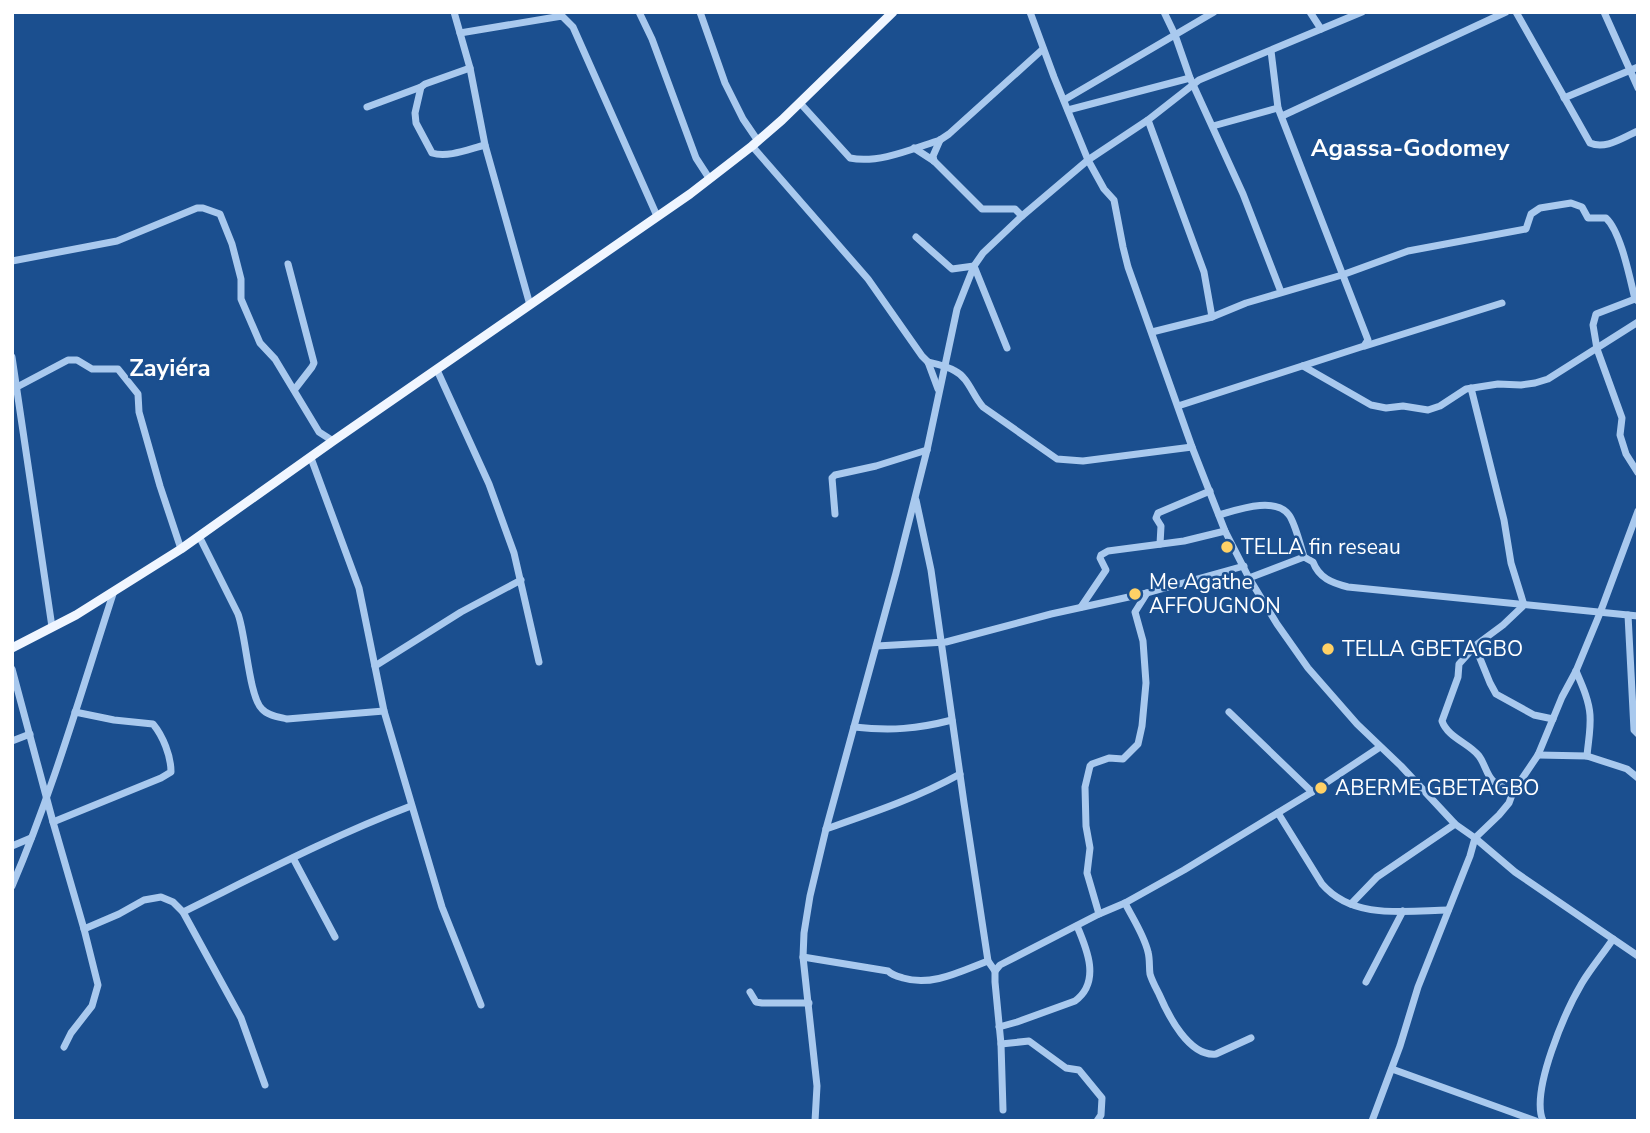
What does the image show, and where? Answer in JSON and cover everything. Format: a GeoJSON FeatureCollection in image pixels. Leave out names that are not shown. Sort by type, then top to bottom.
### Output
{"type":"FeatureCollection","features":[{"type":"Feature","properties":{"kind":"main road"},"geometry":{"type":"LineString","coordinates":[[12,648],[76,615],[181,549],[690,194],[755,144],[893,12]]}},
{"type":"Feature","properties":{"kind":"street"},"geometry":{"type":"LineString","coordinates":[[454,12],[470,68],[485,145],[530,305]]}},
{"type":"Feature","properties":{"kind":"street"},"geometry":{"type":"LineString","coordinates":[[639,12],[652,39],[696,158],[709,178]]}},
{"type":"Feature","properties":{"kind":"street"},"geometry":{"type":"LineString","coordinates":[[700,12],[725,83],[755,144],[868,279],[928,362],[939,390]]}},
{"type":"Feature","properties":{"kind":"street"},"geometry":{"type":"LineString","coordinates":[[1030,12],[1088,160],[1104,189],[1114,200],[1123,247],[1192,447],[1225,531],[1277,624],[1308,668],[1356,724],[1455,824],[1515,872],[1638,956]]}},
{"type":"Feature","properties":{"kind":"street"},"geometry":{"type":"LineString","coordinates":[[1164,12],[1243,194],[1281,292]]}},
{"type":"Feature","properties":{"kind":"street"},"geometry":{"type":"LineString","coordinates":[[1064,100],[1214,12]]}},
{"type":"Feature","properties":{"kind":"street"},"geometry":{"type":"LineString","coordinates":[[1310,12],[1321,29]]}},
{"type":"Feature","properties":{"kind":"street"},"geometry":{"type":"LineString","coordinates":[[1068,110],[1199,80],[1362,12]]}},
{"type":"Feature","properties":{"kind":"street"},"geometry":{"type":"LineString","coordinates":[[1213,127],[1280,112],[1506,12]]}},
{"type":"Feature","properties":{"kind":"street"},"geometry":{"type":"LineString","coordinates":[[1516,12],[1590,143],[1599,147],[1605,146],[1638,131]]}},
{"type":"Feature","properties":{"kind":"street"},"geometry":{"type":"LineString","coordinates":[[1604,12],[1634,68],[1638,88]]}},
{"type":"Feature","properties":{"kind":"street"},"geometry":{"type":"LineString","coordinates":[[460,33],[562,16],[573,27],[657,216]]}},
{"type":"Feature","properties":{"kind":"street"},"geometry":{"type":"LineString","coordinates":[[800,103],[850,158],[874,160],[940,141],[1043,49]]}},
{"type":"Feature","properties":{"kind":"street"},"geometry":{"type":"LineString","coordinates":[[1271,51],[1280,112],[1368,337],[1364,346]]}},
{"type":"Feature","properties":{"kind":"street"},"geometry":{"type":"LineString","coordinates":[[367,107],[470,68]]}},
{"type":"Feature","properties":{"kind":"street"},"geometry":{"type":"LineString","coordinates":[[1564,98],[1634,68]]}},
{"type":"Feature","properties":{"kind":"street"},"geometry":{"type":"LineString","coordinates":[[815,1121],[817,1086],[803,957],[810,896],[927,450],[957,309],[974,266],[983,253],[1088,160],[1148,120],[1192,81]]}},
{"type":"Feature","properties":{"kind":"street"},"geometry":{"type":"LineString","coordinates":[[421,87],[415,113],[416,123],[432,153],[448,154],[485,145]]}},
{"type":"Feature","properties":{"kind":"street"},"geometry":{"type":"LineString","coordinates":[[1148,120],[1204,272],[1212,317]]}},
{"type":"Feature","properties":{"kind":"street"},"geometry":{"type":"LineString","coordinates":[[934,161],[933,156],[940,141]]}},
{"type":"Feature","properties":{"kind":"street"},"geometry":{"type":"LineString","coordinates":[[914,148],[934,161],[982,209],[1015,209],[1022,216]]}},
{"type":"Feature","properties":{"kind":"street"},"geometry":{"type":"LineString","coordinates":[[1152,332],[1212,317],[1246,303],[1342,275],[1408,251],[1526,229],[1531,214],[1541,208],[1571,203],[1582,207],[1588,218],[1606,218],[1610,222],[1637,300],[1596,314],[1593,326],[1597,349],[1622,418],[1620,435],[1626,454],[1638,473]]}},
{"type":"Feature","properties":{"kind":"street"},"geometry":{"type":"LineString","coordinates":[[12,261],[117,241],[197,208],[215,211],[220,214],[232,244],[241,279],[241,299],[260,343],[275,359],[295,389],[319,432],[333,441]]}},
{"type":"Feature","properties":{"kind":"street"},"geometry":{"type":"LineString","coordinates":[[916,237],[952,269],[974,266]]}},
{"type":"Feature","properties":{"kind":"street"},"geometry":{"type":"LineString","coordinates":[[288,264],[314,363],[295,389]]}},
{"type":"Feature","properties":{"kind":"street"},"geometry":{"type":"LineString","coordinates":[[974,266],[1007,348]]}},
{"type":"Feature","properties":{"kind":"street"},"geometry":{"type":"LineString","coordinates":[[1178,406],[1502,303]]}},
{"type":"Feature","properties":{"kind":"street"},"geometry":{"type":"LineString","coordinates":[[1303,366],[1378,408],[1403,405],[1428,410],[1471,388],[1498,384],[1521,385],[1548,379],[1638,322]]}},
{"type":"Feature","properties":{"kind":"street"},"geometry":{"type":"LineString","coordinates":[[12,357],[52,627]]}},
{"type":"Feature","properties":{"kind":"street"},"geometry":{"type":"LineString","coordinates":[[17,387],[72,359],[92,369],[118,369],[138,394],[139,412],[181,549]]}},
{"type":"Feature","properties":{"kind":"street"},"geometry":{"type":"LineString","coordinates":[[928,362],[962,376],[983,407],[1057,458],[1083,461],[1192,447]]}},
{"type":"Feature","properties":{"kind":"street"},"geometry":{"type":"LineString","coordinates":[[437,370],[489,484],[514,553],[539,662]]}},
{"type":"Feature","properties":{"kind":"street"},"geometry":{"type":"LineString","coordinates":[[1471,388],[1504,520],[1511,563],[1524,605]]}},
{"type":"Feature","properties":{"kind":"street"},"geometry":{"type":"LineString","coordinates":[[835,514],[832,478],[835,475],[927,450]]}},
{"type":"Feature","properties":{"kind":"street"},"geometry":{"type":"LineString","coordinates":[[311,458],[359,588],[384,711],[442,907],[481,1005]]}},
{"type":"Feature","properties":{"kind":"street"},"geometry":{"type":"LineString","coordinates":[[1160,544],[1161,526],[1156,518],[1158,513],[1210,491]]}},
{"type":"Feature","properties":{"kind":"street"},"geometry":{"type":"LineString","coordinates":[[915,496],[931,570],[988,961],[995,971],[1003,1110]]}},
{"type":"Feature","properties":{"kind":"street"},"geometry":{"type":"LineString","coordinates":[[1219,515],[1260,505],[1277,507],[1290,515],[1304,557],[1313,562],[1322,576],[1348,587],[1638,616]]}},
{"type":"Feature","properties":{"kind":"street"},"geometry":{"type":"LineString","coordinates":[[1372,1121],[1418,987],[1475,838],[1509,803],[1513,792],[1538,755],[1600,613],[1638,511]]}},
{"type":"Feature","properties":{"kind":"street"},"geometry":{"type":"LineString","coordinates":[[1080,608],[1106,570],[1101,555],[1108,551],[1184,541],[1225,531]]}},
{"type":"Feature","properties":{"kind":"street"},"geometry":{"type":"LineString","coordinates":[[199,536],[239,614],[252,686],[261,709],[287,719],[384,711]]}},
{"type":"Feature","properties":{"kind":"street"},"geometry":{"type":"LineString","coordinates":[[1249,578],[1304,557]]}},
{"type":"Feature","properties":{"kind":"street"},"geometry":{"type":"LineString","coordinates":[[877,646],[946,642],[1147,593],[1244,566]]}},
{"type":"Feature","properties":{"kind":"street"},"geometry":{"type":"LineString","coordinates":[[375,666],[461,612],[521,580]]}},
{"type":"Feature","properties":{"kind":"street"},"geometry":{"type":"LineString","coordinates":[[12,886],[75,712],[114,591]]}},
{"type":"Feature","properties":{"kind":"street"},"geometry":{"type":"LineString","coordinates":[[1099,914],[1087,873],[1090,840],[1086,826],[1085,787],[1092,764],[1109,758],[1123,759],[1138,744],[1146,683],[1143,640],[1135,612],[1147,593]]}},
{"type":"Feature","properties":{"kind":"street"},"geometry":{"type":"LineString","coordinates":[[1513,792],[1495,783],[1477,753],[1449,732],[1442,722],[1458,677],[1459,664],[1475,646],[1524,605]]}},
{"type":"Feature","properties":{"kind":"street"},"geometry":{"type":"LineString","coordinates":[[1628,615],[1634,730],[1638,734]]}},
{"type":"Feature","properties":{"kind":"street"},"geometry":{"type":"LineString","coordinates":[[1475,646],[1496,694],[1534,715],[1553,719]]}},
{"type":"Feature","properties":{"kind":"street"},"geometry":{"type":"LineString","coordinates":[[12,669],[98,985],[92,1006],[71,1033],[64,1047]]}},
{"type":"Feature","properties":{"kind":"street"},"geometry":{"type":"LineString","coordinates":[[1576,671],[1590,713],[1587,756]]}},
{"type":"Feature","properties":{"kind":"street"},"geometry":{"type":"LineString","coordinates":[[53,822],[170,772],[171,762],[153,724],[75,712]]}},
{"type":"Feature","properties":{"kind":"street"},"geometry":{"type":"LineString","coordinates":[[1228,712],[1312,792]]}},
{"type":"Feature","properties":{"kind":"street"},"geometry":{"type":"LineString","coordinates":[[854,727],[910,729],[952,720]]}},
{"type":"Feature","properties":{"kind":"street"},"geometry":{"type":"LineString","coordinates":[[12,741],[30,734]]}},
{"type":"Feature","properties":{"kind":"street"},"geometry":{"type":"LineString","coordinates":[[995,971],[1000,965],[1125,903],[1184,870],[1380,747]]}},
{"type":"Feature","properties":{"kind":"street"},"geometry":{"type":"LineString","coordinates":[[1538,755],[1587,756],[1628,769],[1638,778]]}},
{"type":"Feature","properties":{"kind":"street"},"geometry":{"type":"LineString","coordinates":[[826,829],[896,805],[934,789],[960,774]]}},
{"type":"Feature","properties":{"kind":"street"},"geometry":{"type":"LineString","coordinates":[[183,912],[370,822],[411,806]]}},
{"type":"Feature","properties":{"kind":"street"},"geometry":{"type":"LineString","coordinates":[[1278,813],[1328,892],[1358,908],[1376,911],[1448,910]]}},
{"type":"Feature","properties":{"kind":"street"},"geometry":{"type":"LineString","coordinates":[[1351,904],[1377,877],[1455,824]]}},
{"type":"Feature","properties":{"kind":"street"},"geometry":{"type":"LineString","coordinates":[[12,846],[31,838]]}},
{"type":"Feature","properties":{"kind":"street"},"geometry":{"type":"LineString","coordinates":[[293,858],[335,937]]}},
{"type":"Feature","properties":{"kind":"street"},"geometry":{"type":"LineString","coordinates":[[84,929],[144,900],[161,897],[173,902],[183,912],[241,1018],[265,1084]]}},
{"type":"Feature","properties":{"kind":"street"},"geometry":{"type":"LineString","coordinates":[[1125,903],[1148,953],[1150,976],[1184,1037],[1211,1055],[1251,1038]]}},
{"type":"Feature","properties":{"kind":"street"},"geometry":{"type":"LineString","coordinates":[[1366,982],[1403,911]]}},
{"type":"Feature","properties":{"kind":"street"},"geometry":{"type":"LineString","coordinates":[[999,1027],[1080,997],[1088,981],[1090,969],[1087,948],[1077,926]]}},
{"type":"Feature","properties":{"kind":"street"},"geometry":{"type":"LineString","coordinates":[[1543,1121],[1540,1115],[1541,1093],[1549,1056],[1582,984],[1613,939]]}},
{"type":"Feature","properties":{"kind":"street"},"geometry":{"type":"LineString","coordinates":[[803,957],[888,971],[924,982],[988,961]]}},
{"type":"Feature","properties":{"kind":"street"},"geometry":{"type":"LineString","coordinates":[[750,992],[756,1002],[809,1003]]}},
{"type":"Feature","properties":{"kind":"street"},"geometry":{"type":"LineString","coordinates":[[1000,1044],[1029,1041],[1066,1068],[1079,1070],[1102,1098],[1101,1115],[1097,1121]]}},
{"type":"Feature","properties":{"kind":"street"},"geometry":{"type":"LineString","coordinates":[[1392,1069],[1536,1121]]}},
{"type":"Feature","properties":{"kind":"place","name":"TELLA fin reseau"},"geometry":{"type":"Point","coordinates":[1227,547]}},
{"type":"Feature","properties":{"kind":"place","name":"Me Agathe AFFOUGNON"},"geometry":{"type":"Point","coordinates":[1135,594]}},
{"type":"Feature","properties":{"kind":"place","name":"TELLA GBETAGBO"},"geometry":{"type":"Point","coordinates":[1328,649]}},
{"type":"Feature","properties":{"kind":"place","name":"ABERME GBETAGBO"},"geometry":{"type":"Point","coordinates":[1321,788]}},
{"type":"Feature","properties":{"kind":"district","name":"Agassa-Godomey"},"geometry":{"type":"Point","coordinates":[1410,148]}},
{"type":"Feature","properties":{"kind":"district","name":"Zayiéra"},"geometry":{"type":"Point","coordinates":[170,368]}}]}
